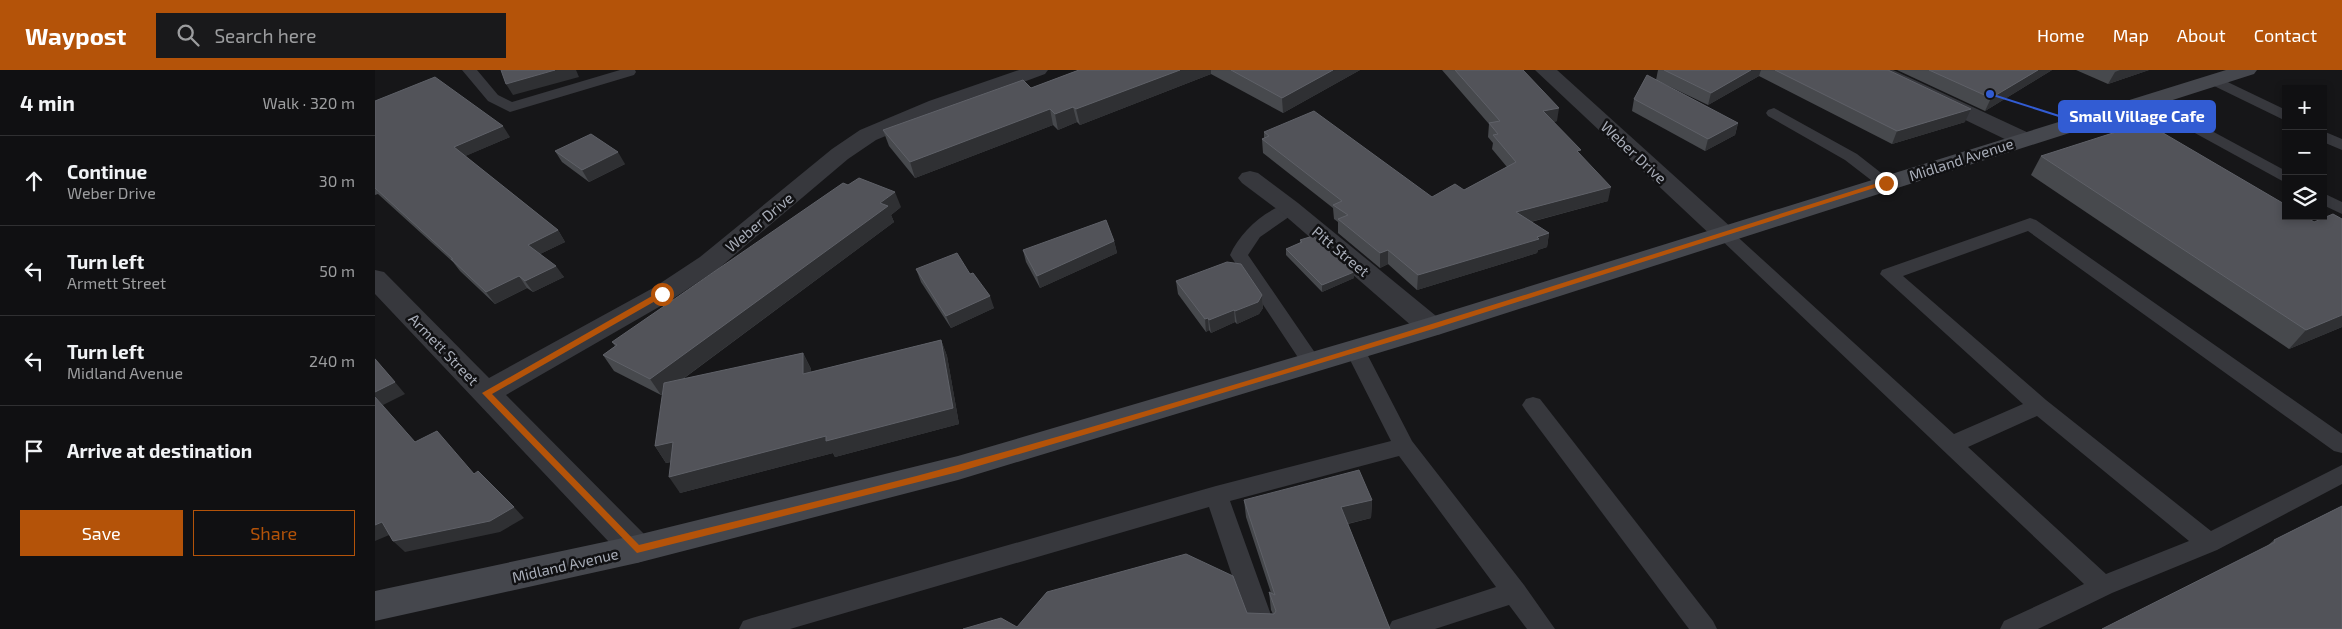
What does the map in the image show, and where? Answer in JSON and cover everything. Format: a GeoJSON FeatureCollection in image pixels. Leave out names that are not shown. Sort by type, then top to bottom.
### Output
{"type":"FeatureCollection","features":[{"type":"Feature","properties":{"kind":"street","name":"Weber Drive"},"geometry":{"type":"LineString","coordinates":[[486,393],[662,294],[709,263],[841,154],[868,136],[921,112],[1038,70]]}},
{"type":"Feature","properties":{"kind":"street","name":"Weber Drive"},"geometry":{"type":"LineString","coordinates":[[1545,70],[1724,234]]}},
{"type":"Feature","properties":{"kind":"street"},"geometry":{"type":"LineString","coordinates":[[1877,70],[2023,139]]}},
{"type":"Feature","properties":{"kind":"street","name":"Midland Avenue"},"geometry":{"type":"LineString","coordinates":[[375,606],[637,549],[958,468],[1431,327],[2247,70]]}},
{"type":"Feature","properties":{"kind":"street","name":"Pitt Street"},"geometry":{"type":"LineString","coordinates":[[1250,178],[1290,208],[1431,327]]}},
{"type":"Feature","properties":{"kind":"street","name":"Armett Street"},"geometry":{"type":"LineString","coordinates":[[375,278],[637,549]]}},
{"type":"Feature","properties":{"kind":"lane"},"geometry":{"type":"LineString","coordinates":[[469,70],[493,98],[510,107],[629,72],[628,70]]}},
{"type":"Feature","properties":{"kind":"lane"},"geometry":{"type":"LineString","coordinates":[[2213,80],[2282,114]]}},
{"type":"Feature","properties":{"kind":"lane"},"geometry":{"type":"LineString","coordinates":[[2147,101],[2282,176]]}},
{"type":"Feature","properties":{"kind":"lane"},"geometry":{"type":"LineString","coordinates":[[1774,113],[1851,157],[1886,183]]}},
{"type":"Feature","properties":{"kind":"lane"},"geometry":{"type":"LineString","coordinates":[[2327,138],[2342,145]]}},
{"type":"Feature","properties":{"kind":"lane"},"geometry":{"type":"LineString","coordinates":[[2327,200],[2342,209]]}},
{"type":"Feature","properties":{"kind":"lane"},"geometry":{"type":"LineString","coordinates":[[1290,208],[1256,229],[1243,243],[1239,255],[1313,363]]}},
{"type":"Feature","properties":{"kind":"lane"},"geometry":{"type":"LineString","coordinates":[[2209,542],[2039,406],[1889,274],[2030,224],[2342,445]]}},
{"type":"Feature","properties":{"kind":"lane"},"geometry":{"type":"LineString","coordinates":[[1724,234],[2103,586]]}},
{"type":"Feature","properties":{"kind":"lane"},"geometry":{"type":"LineString","coordinates":[[1355,350],[1404,446],[1542,629]]}},
{"type":"Feature","properties":{"kind":"lane"},"geometry":{"type":"LineString","coordinates":[[1533,405],[1704,629]]}},
{"type":"Feature","properties":{"kind":"lane"},"geometry":{"type":"LineString","coordinates":[[1951,445],[2039,406]]}},
{"type":"Feature","properties":{"kind":"lane"},"geometry":{"type":"LineString","coordinates":[[751,629],[1216,496],[1404,446]]}},
{"type":"Feature","properties":{"kind":"lane"},"geometry":{"type":"LineString","coordinates":[[2013,629],[2103,586],[2209,542],[2342,474]]}},
{"type":"Feature","properties":{"kind":"lane"},"geometry":{"type":"LineString","coordinates":[[1216,496],[1263,629]]}},
{"type":"Feature","properties":{"kind":"lane"},"geometry":{"type":"LineString","coordinates":[[1401,629],[1515,592]]}},
{"type":"Feature","properties":{"kind":"building"},"geometry":{"type":"Polygon","coordinates":[[[501,70],[555,70],[506,84],[501,70]]]}},
{"type":"Feature","properties":{"kind":"building"},"geometry":{"type":"Polygon","coordinates":[[[1079,70],[1180,70],[1076,109],[1073,107],[1055,114],[1050,109],[910,162],[883,130],[1023,80],[1031,88],[1079,70]]]}},
{"type":"Feature","properties":{"kind":"building"},"geometry":{"type":"Polygon","coordinates":[[[1231,70],[1333,70],[1282,98],[1231,70]]]}},
{"type":"Feature","properties":{"kind":"building"},"geometry":{"type":"Polygon","coordinates":[[[1455,70],[1523,70],[1559,108],[1543,111],[1581,150],[1577,151],[1611,187],[1516,212],[1549,233],[1537,237],[1539,239],[1418,275],[1388,250],[1380,253],[1338,219],[1348,215],[1333,205],[1342,201],[1262,139],[1269,136],[1264,132],[1314,111],[1432,197],[1455,184],[1464,190],[1516,162],[1493,135],[1498,134],[1489,123],[1500,121],[1455,70]]]}},
{"type":"Feature","properties":{"kind":"building"},"geometry":{"type":"Polygon","coordinates":[[[1664,70],[1751,70],[1711,93],[1664,70]]]}},
{"type":"Feature","properties":{"kind":"building"},"geometry":{"type":"Polygon","coordinates":[[[1775,70],[1888,70],[1971,109],[1897,131],[1775,70]]]}},
{"type":"Feature","properties":{"kind":"building"},"geometry":{"type":"Polygon","coordinates":[[[1929,70],[2038,70],[1991,98],[1929,70]]]}},
{"type":"Feature","properties":{"kind":"building"},"geometry":{"type":"Polygon","coordinates":[[[1647,75],[1738,123],[1708,139],[1634,99],[1647,75]]]}},
{"type":"Feature","properties":{"kind":"building"},"geometry":{"type":"Polygon","coordinates":[[[435,77],[503,126],[454,147],[558,230],[528,245],[556,266],[525,281],[519,276],[486,292],[451,259],[453,259],[375,188],[375,101],[435,77]]]}},
{"type":"Feature","properties":{"kind":"building"},"geometry":{"type":"Polygon","coordinates":[[[2141,124],[2152,131],[2158,130],[2282,203],[2282,220],[2311,220],[2314,222],[2327,220],[2327,217],[2333,214],[2342,219],[2342,315],[2306,330],[2041,156],[2141,124]]]}},
{"type":"Feature","properties":{"kind":"building"},"geometry":{"type":"Polygon","coordinates":[[[591,134],[618,152],[582,170],[555,151],[591,134]]]}},
{"type":"Feature","properties":{"kind":"building"},"geometry":{"type":"Polygon","coordinates":[[[859,178],[895,192],[880,203],[888,206],[650,379],[603,355],[617,345],[612,342],[843,183],[848,185],[859,178]]]}},
{"type":"Feature","properties":{"kind":"building"},"geometry":{"type":"Polygon","coordinates":[[[1106,220],[1114,241],[1037,276],[1023,250],[1106,220]]]}},
{"type":"Feature","properties":{"kind":"building"},"geometry":{"type":"Polygon","coordinates":[[[1313,236],[1354,272],[1322,285],[1286,249],[1302,242],[1300,240],[1313,236]]]}},
{"type":"Feature","properties":{"kind":"building"},"geometry":{"type":"Polygon","coordinates":[[[957,253],[970,274],[973,273],[990,296],[946,316],[916,269],[957,253]]]}},
{"type":"Feature","properties":{"kind":"building"},"geometry":{"type":"Polygon","coordinates":[[[1227,262],[1241,264],[1262,295],[1258,302],[1209,320],[1208,318],[1205,319],[1176,281],[1227,262]]]}},
{"type":"Feature","properties":{"kind":"building"},"geometry":{"type":"Polygon","coordinates":[[[941,340],[953,408],[826,441],[826,436],[669,477],[673,442],[655,446],[664,383],[803,353],[803,374],[941,340]]]}},
{"type":"Feature","properties":{"kind":"building"},"geometry":{"type":"Polygon","coordinates":[[[375,359],[395,382],[375,392],[375,359]]]}},
{"type":"Feature","properties":{"kind":"building"},"geometry":{"type":"Polygon","coordinates":[[[375,397],[415,442],[437,431],[474,474],[478,471],[514,507],[490,521],[393,541],[382,522],[375,525],[375,397]]]}},
{"type":"Feature","properties":{"kind":"building"},"geometry":{"type":"Polygon","coordinates":[[[1359,470],[1372,500],[1341,507],[1390,629],[963,629],[1001,618],[1017,627],[1047,592],[1186,554],[1233,576],[1247,613],[1274,614],[1276,611],[1269,592],[1275,595],[1244,500],[1359,470]]]}},
{"type":"Feature","properties":{"kind":"building"},"geometry":{"type":"Polygon","coordinates":[[[2342,506],[2342,629],[2102,629],[2275,542],[2274,540],[2342,506]]]}},
{"type":"Feature","properties":{"kind":"place","name":"Small Village Cafe"},"geometry":{"type":"Point","coordinates":[1990,94]}},
{"type":"Feature","properties":{"kind":"route"},"geometry":{"type":"LineString","coordinates":[[662,294],[486,393],[637,549],[958,468],[1114,423],[1431,327],[1886,183]]}}]}
